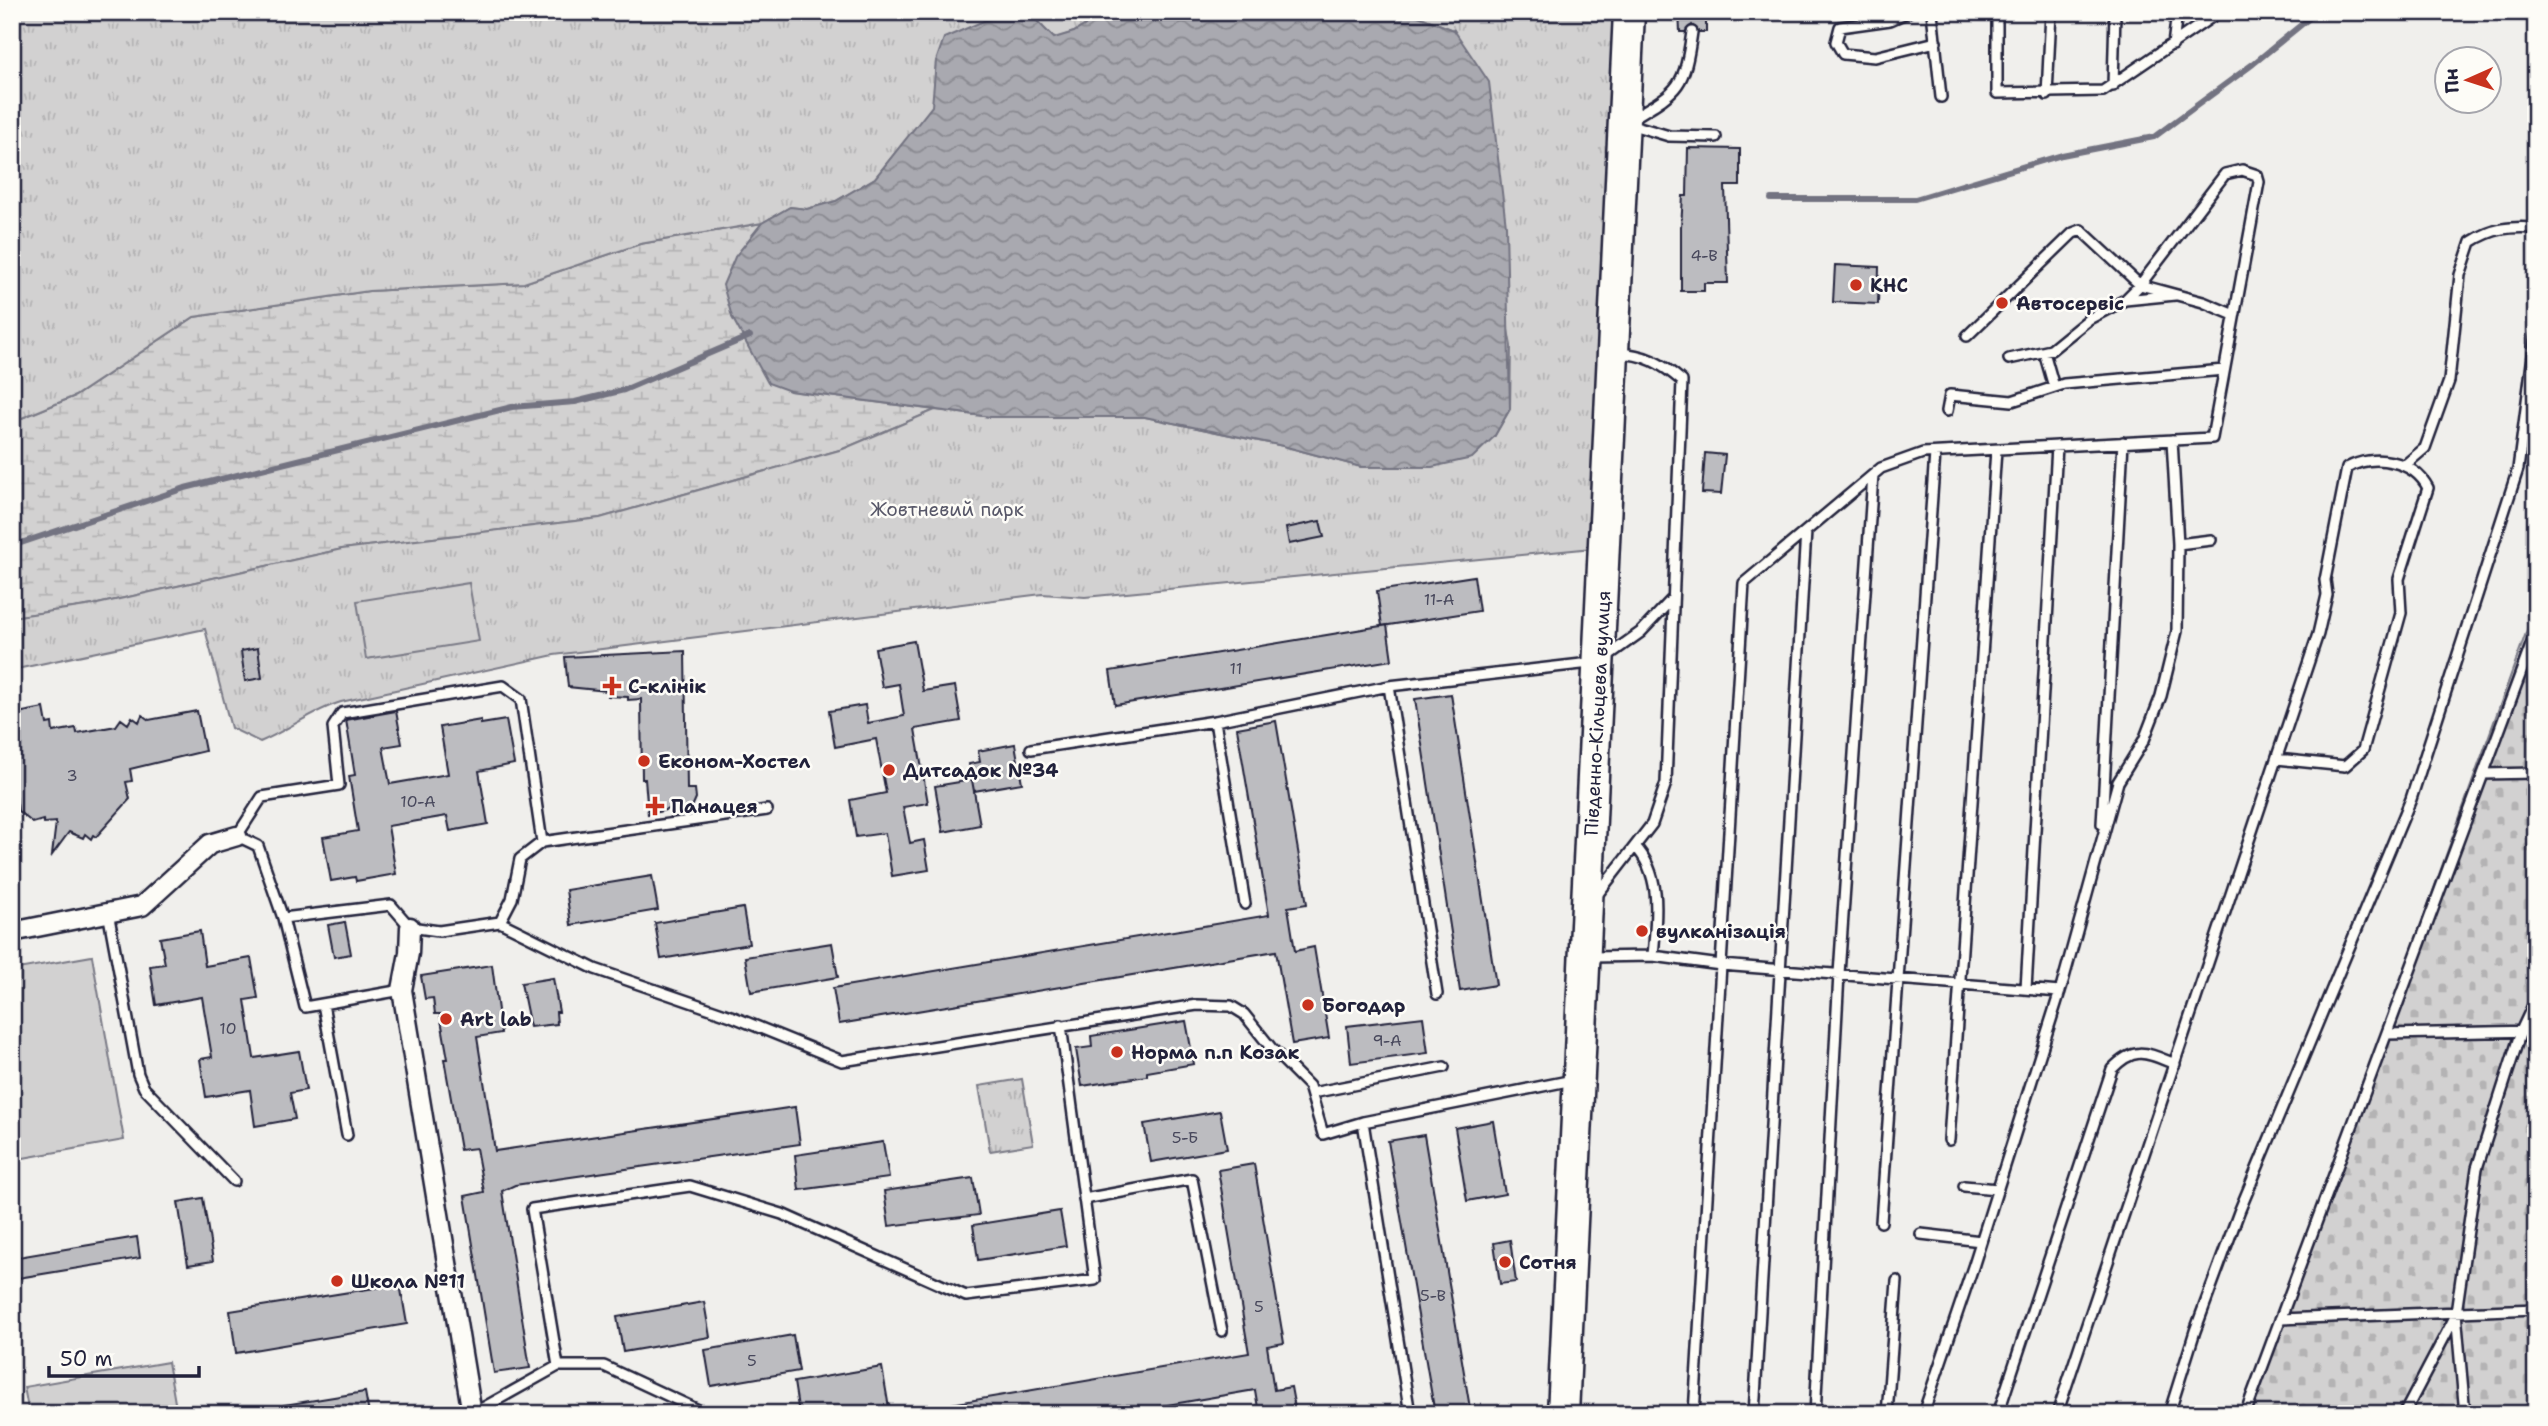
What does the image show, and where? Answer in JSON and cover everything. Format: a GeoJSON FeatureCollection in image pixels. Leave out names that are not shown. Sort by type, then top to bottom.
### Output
{"type":"FeatureCollection","features":[{"type":"Feature","properties":{"kind":"main road","name":"Південно-Кільцева вулиця"},"geometry":{"type":"LineString","coordinates":[[1563,1414],[1581,1078],[1629,12]]}},
{"type":"Feature","properties":{"kind":"street"},"geometry":{"type":"LineString","coordinates":[[12,932],[142,906],[210,844],[237,836]]}},
{"type":"Feature","properties":{"kind":"street"},"geometry":{"type":"LineString","coordinates":[[410,927],[409,953],[402,990],[472,1414]]}},
{"type":"Feature","properties":{"kind":"lane"},"geometry":{"type":"LineString","coordinates":[[1908,12],[1890,20],[1840,27],[1836,41],[1843,54],[1875,57],[1936,42]]}},
{"type":"Feature","properties":{"kind":"lane"},"geometry":{"type":"LineString","coordinates":[[1932,12],[1941,97]]}},
{"type":"Feature","properties":{"kind":"lane"},"geometry":{"type":"LineString","coordinates":[[1997,12],[1997,93],[2047,95],[2103,91],[2173,46],[2219,12]]}},
{"type":"Feature","properties":{"kind":"lane"},"geometry":{"type":"LineString","coordinates":[[2047,95],[2051,12]]}},
{"type":"Feature","properties":{"kind":"lane"},"geometry":{"type":"LineString","coordinates":[[2113,86],[2115,12]]}},
{"type":"Feature","properties":{"kind":"lane"},"geometry":{"type":"LineString","coordinates":[[2173,46],[2177,12]]}},
{"type":"Feature","properties":{"kind":"lane"},"geometry":{"type":"LineString","coordinates":[[1623,123],[1668,96],[1686,74],[1692,32]]}},
{"type":"Feature","properties":{"kind":"lane"},"geometry":{"type":"LineString","coordinates":[[1623,123],[1669,135],[1716,137]]}},
{"type":"Feature","properties":{"kind":"lane"},"geometry":{"type":"LineString","coordinates":[[1694,1414],[1744,583],[1881,468],[1923,453],[2212,438],[2259,182],[2257,175],[2249,171],[2225,174],[2140,285],[2125,300],[2089,318],[2051,350],[2009,359]]}},
{"type":"Feature","properties":{"kind":"lane"},"geometry":{"type":"LineString","coordinates":[[2404,464],[2425,448],[2449,381],[2460,275],[2471,242],[2507,226],[2536,228]]}},
{"type":"Feature","properties":{"kind":"lane"},"geometry":{"type":"LineString","coordinates":[[1967,336],[2073,233],[2081,230],[2140,285],[2234,314]]}},
{"type":"Feature","properties":{"kind":"lane"},"geometry":{"type":"LineString","coordinates":[[2125,300],[2175,295]]}},
{"type":"Feature","properties":{"kind":"lane"},"geometry":{"type":"LineString","coordinates":[[2169,1414],[2195,1331],[2239,1212],[2411,799],[2518,469],[2536,333]]}},
{"type":"Feature","properties":{"kind":"lane"},"geometry":{"type":"LineString","coordinates":[[1587,907],[1652,824],[1666,783],[1682,381],[1661,363],[1638,354],[1612,352]]}},
{"type":"Feature","properties":{"kind":"lane"},"geometry":{"type":"LineString","coordinates":[[2044,352],[2054,387]]}},
{"type":"Feature","properties":{"kind":"lane"},"geometry":{"type":"LineString","coordinates":[[1947,411],[1950,395],[2012,401],[2054,387],[2224,370]]}},
{"type":"Feature","properties":{"kind":"lane"},"geometry":{"type":"LineString","coordinates":[[1923,1414],[2060,992],[2118,782],[2144,740],[2161,696],[2177,631],[2178,544],[2172,440]]}},
{"type":"Feature","properties":{"kind":"lane"},"geometry":{"type":"LineString","coordinates":[[2102,840],[2103,771],[2123,442]]}},
{"type":"Feature","properties":{"kind":"lane"},"geometry":{"type":"LineString","coordinates":[[2026,989],[2057,446]]}},
{"type":"Feature","properties":{"kind":"lane"},"geometry":{"type":"LineString","coordinates":[[1950,1140],[1996,450]]}},
{"type":"Feature","properties":{"kind":"lane"},"geometry":{"type":"LineString","coordinates":[[1881,1222],[1935,453]]}},
{"type":"Feature","properties":{"kind":"lane"},"geometry":{"type":"LineString","coordinates":[[2057,1414],[2175,1063],[2277,759],[2319,634],[2327,595],[2325,580],[2347,468],[2366,462],[2404,464],[2422,475],[2428,488],[2399,579],[2401,613],[2363,750],[2345,766],[2277,759]]}},
{"type":"Feature","properties":{"kind":"lane"},"geometry":{"type":"LineString","coordinates":[[1815,1414],[1839,974],[1873,475]]}},
{"type":"Feature","properties":{"kind":"lane"},"geometry":{"type":"LineString","coordinates":[[1754,1414],[1778,970],[1807,531]]}},
{"type":"Feature","properties":{"kind":"lane"},"geometry":{"type":"LineString","coordinates":[[2178,544],[2211,540]]}},
{"type":"Feature","properties":{"kind":"lane"},"geometry":{"type":"LineString","coordinates":[[1031,749],[1215,721],[1389,686],[1599,662],[1641,632],[1673,598]]}},
{"type":"Feature","properties":{"kind":"lane"},"geometry":{"type":"LineString","coordinates":[[2245,1414],[2536,632]]}},
{"type":"Feature","properties":{"kind":"lane"},"geometry":{"type":"LineString","coordinates":[[402,990],[305,1007],[283,918],[258,846],[237,836],[262,797],[339,785],[333,727],[342,713],[503,686],[521,699],[542,842]]}},
{"type":"Feature","properties":{"kind":"lane"},"geometry":{"type":"LineString","coordinates":[[1389,686],[1437,994]]}},
{"type":"Feature","properties":{"kind":"lane"},"geometry":{"type":"LineString","coordinates":[[1215,721],[1245,904]]}},
{"type":"Feature","properties":{"kind":"lane"},"geometry":{"type":"LineString","coordinates":[[2483,774],[2536,773]]}},
{"type":"Feature","properties":{"kind":"lane"},"geometry":{"type":"LineString","coordinates":[[500,922],[512,899],[520,859],[542,842],[767,810]]}},
{"type":"Feature","properties":{"kind":"lane"},"geometry":{"type":"LineString","coordinates":[[1635,846],[1646,857],[1655,878],[1653,957]]}},
{"type":"Feature","properties":{"kind":"lane"},"geometry":{"type":"LineString","coordinates":[[283,918],[391,905],[410,927],[439,931],[500,922],[595,969],[731,1016],[842,1060],[1197,1005],[1231,1006],[1244,1014],[1312,1093],[1323,1134],[1363,1122],[1581,1078]]}},
{"type":"Feature","properties":{"kind":"lane"},"geometry":{"type":"LineString","coordinates":[[108,912],[138,1074],[144,1088],[234,1181]]}},
{"type":"Feature","properties":{"kind":"lane"},"geometry":{"type":"LineString","coordinates":[[1585,957],[1653,957],[1778,970],[2060,992]]}},
{"type":"Feature","properties":{"kind":"lane"},"geometry":{"type":"LineString","coordinates":[[2465,1414],[2456,1313],[2477,1168],[2521,1031],[2536,999]]}},
{"type":"Feature","properties":{"kind":"lane"},"geometry":{"type":"LineString","coordinates":[[323,1004],[346,1135]]}},
{"type":"Feature","properties":{"kind":"lane"},"geometry":{"type":"LineString","coordinates":[[558,1366],[531,1209],[690,1186],[782,1214],[966,1296],[1095,1280],[1061,1025]]}},
{"type":"Feature","properties":{"kind":"lane"},"geometry":{"type":"LineString","coordinates":[[2387,1034],[2536,1031]]}},
{"type":"Feature","properties":{"kind":"lane"},"geometry":{"type":"LineString","coordinates":[[1998,1414],[2112,1069],[2125,1055],[2134,1053],[2146,1052],[2175,1063]]}},
{"type":"Feature","properties":{"kind":"lane"},"geometry":{"type":"LineString","coordinates":[[1312,1093],[1444,1067]]}},
{"type":"Feature","properties":{"kind":"lane"},"geometry":{"type":"LineString","coordinates":[[1363,1122],[1410,1414]]}},
{"type":"Feature","properties":{"kind":"lane"},"geometry":{"type":"LineString","coordinates":[[1084,1199],[1192,1179],[1222,1331]]}},
{"type":"Feature","properties":{"kind":"lane"},"geometry":{"type":"LineString","coordinates":[[1964,1186],[1998,1189]]}},
{"type":"Feature","properties":{"kind":"lane"},"geometry":{"type":"LineString","coordinates":[[1921,1234],[1981,1241]]}},
{"type":"Feature","properties":{"kind":"lane"},"geometry":{"type":"LineString","coordinates":[[1887,1414],[1897,1281]]}},
{"type":"Feature","properties":{"kind":"lane"},"geometry":{"type":"LineString","coordinates":[[2280,1320],[2536,1310]]}},
{"type":"Feature","properties":{"kind":"lane"},"geometry":{"type":"LineString","coordinates":[[2404,1414],[2456,1313]]}},
{"type":"Feature","properties":{"kind":"lane"},"geometry":{"type":"LineString","coordinates":[[472,1414],[558,1366],[604,1366],[706,1414]]}},
{"type":"Feature","properties":{"kind":"green space"},"geometry":{"type":"Polygon","coordinates":[[[12,12],[1026,12],[986,20],[936,61],[933,106],[875,178],[836,201],[807,209],[790,207],[762,223],[640,244],[524,283],[369,291],[194,317],[75,396],[12,422],[12,12]]]}},
{"type":"Feature","properties":{"kind":"green space"},"geometry":{"type":"Polygon","coordinates":[[[1028,12],[1107,12],[1074,32],[1054,39],[1028,12]]]}},
{"type":"Feature","properties":{"kind":"green space","name":"Жовтневий парк"},"geometry":{"type":"Polygon","coordinates":[[[1408,12],[1628,12],[1603,547],[1085,597],[1042,594],[554,655],[341,702],[320,710],[260,742],[231,728],[205,629],[12,670],[12,617],[93,605],[342,549],[600,518],[843,449],[935,410],[991,417],[1145,417],[1283,446],[1361,467],[1494,437],[1510,409],[1511,346],[1454,30],[1408,12]]]}},
{"type":"Feature","properties":{"kind":"green space"},"geometry":{"type":"Polygon","coordinates":[[[762,223],[735,257],[732,317],[749,345],[790,391],[935,410],[843,449],[600,518],[342,549],[93,605],[12,617],[12,422],[75,396],[194,317],[369,291],[524,283],[640,244],[762,223]]]}},
{"type":"Feature","properties":{"kind":"green space"},"geometry":{"type":"Polygon","coordinates":[[[469,583],[479,641],[366,659],[357,601],[469,583]]]}},
{"type":"Feature","properties":{"kind":"green space"},"geometry":{"type":"Polygon","coordinates":[[[2536,605],[2536,1414],[2245,1414],[2536,605]]]}},
{"type":"Feature","properties":{"kind":"green space"},"geometry":{"type":"Polygon","coordinates":[[[92,956],[124,1140],[12,1160],[12,970],[92,956]]]}},
{"type":"Feature","properties":{"kind":"green space"},"geometry":{"type":"Polygon","coordinates":[[[1022,1079],[1033,1144],[990,1151],[979,1086],[1022,1079]]]}},
{"type":"Feature","properties":{"kind":"green space"},"geometry":{"type":"Polygon","coordinates":[[[168,1362],[177,1414],[29,1414],[24,1387],[168,1362]]]}},
{"type":"Feature","properties":{"kind":"water"},"geometry":{"type":"Polygon","coordinates":[[[1028,12],[1054,38],[1074,32],[1107,12],[1408,12],[1454,30],[1489,82],[1506,226],[1510,409],[1494,437],[1472,458],[1432,467],[1361,467],[1283,446],[1145,417],[991,417],[790,391],[768,383],[732,317],[723,285],[735,257],[762,223],[790,207],[807,209],[836,201],[875,178],[932,106],[936,61],[944,38],[986,20],[1028,12]]]}},
{"type":"Feature","properties":{"kind":"building"},"geometry":{"type":"Polygon","coordinates":[[[1679,12],[1706,12],[1706,32],[1699,32],[1692,25],[1685,32],[1680,32],[1679,12]]]}},
{"type":"Feature","properties":{"kind":"building"},"geometry":{"type":"Polygon","coordinates":[[[1688,148],[1740,149],[1740,186],[1725,186],[1728,283],[1704,283],[1704,291],[1681,291],[1681,227],[1683,196],[1687,196],[1688,148]]]}},
{"type":"Feature","properties":{"kind":"building","name":"КНС"},"geometry":{"type":"Polygon","coordinates":[[[1835,265],[1879,267],[1878,304],[1833,302],[1835,265]]]}},
{"type":"Feature","properties":{"kind":"building"},"geometry":{"type":"Polygon","coordinates":[[[1705,453],[1725,455],[1721,494],[1702,493],[1705,453]]]}},
{"type":"Feature","properties":{"kind":"building"},"geometry":{"type":"Polygon","coordinates":[[[1320,521],[1324,537],[1289,544],[1286,528],[1320,521]]]}},
{"type":"Feature","properties":{"kind":"building"},"geometry":{"type":"Polygon","coordinates":[[[1474,576],[1479,611],[1382,626],[1377,591],[1474,576]]]}},
{"type":"Feature","properties":{"kind":"building"},"geometry":{"type":"Polygon","coordinates":[[[1387,625],[1392,660],[1115,705],[1110,671],[1387,625]]]}},
{"type":"Feature","properties":{"kind":"building"},"geometry":{"type":"Polygon","coordinates":[[[914,641],[923,691],[955,686],[961,721],[915,729],[928,803],[903,807],[910,843],[924,840],[929,870],[892,876],[885,833],[856,837],[850,800],[886,793],[876,739],[835,747],[829,711],[865,705],[868,723],[904,716],[899,684],[882,687],[875,648],[914,641]]]}},
{"type":"Feature","properties":{"kind":"building"},"geometry":{"type":"Polygon","coordinates":[[[258,648],[262,678],[245,681],[241,651],[258,648]]]}},
{"type":"Feature","properties":{"kind":"building"},"geometry":{"type":"Polygon","coordinates":[[[685,651],[687,789],[695,789],[696,798],[689,814],[679,806],[648,815],[645,779],[642,779],[641,699],[628,700],[628,697],[608,696],[607,691],[568,687],[565,657],[685,651]]]}},
{"type":"Feature","properties":{"kind":"building"},"geometry":{"type":"Polygon","coordinates":[[[1451,694],[1496,985],[1460,991],[1415,699],[1451,694]]]}},
{"type":"Feature","properties":{"kind":"building"},"geometry":{"type":"Polygon","coordinates":[[[44,708],[47,724],[52,723],[53,732],[76,728],[77,733],[116,726],[121,719],[128,724],[132,717],[139,722],[142,715],[149,720],[197,711],[205,751],[130,769],[132,781],[126,782],[130,799],[96,837],[93,835],[91,839],[85,834],[83,838],[69,832],[52,855],[56,822],[44,823],[43,820],[33,823],[18,811],[16,795],[12,796],[12,714],[44,708]]]}},
{"type":"Feature","properties":{"kind":"building"},"geometry":{"type":"Polygon","coordinates":[[[396,711],[402,744],[383,747],[390,784],[448,774],[440,727],[481,720],[481,724],[506,720],[514,764],[479,771],[488,824],[450,831],[447,816],[388,826],[396,874],[356,881],[355,877],[331,881],[323,837],[358,831],[349,776],[355,775],[346,720],[396,711]]]}},
{"type":"Feature","properties":{"kind":"building"},"geometry":{"type":"Polygon","coordinates":[[[1276,721],[1307,904],[1288,907],[1295,951],[1314,947],[1329,1038],[1292,1044],[1276,951],[839,1024],[833,988],[1269,915],[1237,728],[1276,721]]]}},
{"type":"Feature","properties":{"kind":"building"},"geometry":{"type":"Polygon","coordinates":[[[1015,744],[1022,783],[974,791],[969,764],[980,762],[978,751],[1015,744]]]}},
{"type":"Feature","properties":{"kind":"building"},"geometry":{"type":"Polygon","coordinates":[[[972,780],[980,825],[943,832],[935,786],[972,780]]]}},
{"type":"Feature","properties":{"kind":"building"},"geometry":{"type":"Polygon","coordinates":[[[652,876],[658,910],[571,925],[566,890],[652,876]]]}},
{"type":"Feature","properties":{"kind":"building"},"geometry":{"type":"Polygon","coordinates":[[[743,908],[749,944],[661,959],[655,923],[743,908]]]}},
{"type":"Feature","properties":{"kind":"building"},"geometry":{"type":"Polygon","coordinates":[[[345,922],[351,954],[334,957],[328,925],[345,922]]]}},
{"type":"Feature","properties":{"kind":"building"},"geometry":{"type":"Polygon","coordinates":[[[200,931],[205,966],[251,958],[258,998],[245,1000],[254,1058],[299,1051],[306,1090],[290,1093],[295,1119],[255,1126],[250,1090],[206,1097],[200,1059],[212,1057],[202,997],[156,1005],[150,966],[165,964],[160,938],[200,931]]]}},
{"type":"Feature","properties":{"kind":"building"},"geometry":{"type":"Polygon","coordinates":[[[832,943],[838,977],[751,992],[745,957],[832,943]]]}},
{"type":"Feature","properties":{"kind":"building"},"geometry":{"type":"Polygon","coordinates":[[[492,965],[501,1033],[477,1037],[495,1151],[795,1107],[800,1144],[515,1185],[502,1191],[530,1368],[494,1373],[465,1196],[484,1192],[476,1148],[460,1150],[444,1059],[448,1059],[440,1014],[435,1014],[433,998],[425,999],[421,976],[492,965]]]}},
{"type":"Feature","properties":{"kind":"building"},"geometry":{"type":"Polygon","coordinates":[[[553,978],[559,1012],[556,1012],[557,1024],[530,1027],[521,983],[553,978]]]}},
{"type":"Feature","properties":{"kind":"building"},"geometry":{"type":"Polygon","coordinates":[[[1423,1017],[1428,1053],[1351,1063],[1347,1026],[1423,1017]]]}},
{"type":"Feature","properties":{"kind":"building"},"geometry":{"type":"Polygon","coordinates":[[[1186,1021],[1194,1064],[1147,1072],[1147,1076],[1082,1086],[1076,1049],[1092,1047],[1091,1036],[1186,1021]]]}},
{"type":"Feature","properties":{"kind":"building"},"geometry":{"type":"Polygon","coordinates":[[[1220,1111],[1227,1149],[1151,1162],[1144,1124],[1220,1111]]]}},
{"type":"Feature","properties":{"kind":"building"},"geometry":{"type":"Polygon","coordinates":[[[1493,1121],[1505,1194],[1467,1201],[1455,1128],[1493,1121]]]}},
{"type":"Feature","properties":{"kind":"building"},"geometry":{"type":"Polygon","coordinates":[[[1424,1135],[1471,1414],[1435,1414],[1388,1141],[1424,1135]]]}},
{"type":"Feature","properties":{"kind":"building"},"geometry":{"type":"Polygon","coordinates":[[[883,1142],[889,1178],[799,1190],[795,1155],[883,1142]]]}},
{"type":"Feature","properties":{"kind":"building"},"geometry":{"type":"Polygon","coordinates":[[[1254,1164],[1284,1343],[1267,1346],[1274,1390],[1291,1387],[1296,1414],[1259,1414],[1255,1390],[1115,1414],[946,1414],[945,1405],[1249,1353],[1218,1170],[1254,1164]]]}},
{"type":"Feature","properties":{"kind":"building"},"geometry":{"type":"Polygon","coordinates":[[[973,1178],[979,1215],[889,1226],[884,1191],[973,1178]]]}},
{"type":"Feature","properties":{"kind":"building"},"geometry":{"type":"Polygon","coordinates":[[[203,1198],[213,1261],[188,1265],[178,1202],[203,1198]]]}},
{"type":"Feature","properties":{"kind":"building"},"geometry":{"type":"Polygon","coordinates":[[[1060,1211],[1066,1246],[978,1260],[973,1225],[1060,1211]]]}},
{"type":"Feature","properties":{"kind":"building"},"geometry":{"type":"Polygon","coordinates":[[[137,1237],[140,1258],[12,1279],[12,1258],[137,1237]]]}},
{"type":"Feature","properties":{"kind":"building","name":"Сотня"},"geometry":{"type":"Polygon","coordinates":[[[1510,1240],[1516,1282],[1500,1284],[1494,1243],[1510,1240]]]}},
{"type":"Feature","properties":{"kind":"building"},"geometry":{"type":"Polygon","coordinates":[[[400,1284],[407,1324],[236,1353],[230,1311],[400,1284]]]}},
{"type":"Feature","properties":{"kind":"building"},"geometry":{"type":"Polygon","coordinates":[[[704,1302],[710,1337],[623,1352],[617,1317],[704,1302]]]}},
{"type":"Feature","properties":{"kind":"building"},"geometry":{"type":"Polygon","coordinates":[[[793,1335],[799,1371],[711,1386],[705,1350],[793,1335]]]}},
{"type":"Feature","properties":{"kind":"building"},"geometry":{"type":"Polygon","coordinates":[[[882,1367],[890,1414],[799,1414],[794,1382],[882,1367]]]}},
{"type":"Feature","properties":{"kind":"building"},"geometry":{"type":"Polygon","coordinates":[[[365,1392],[369,1414],[285,1414],[284,1405],[365,1392]]]}},
{"type":"Feature","properties":{"kind":"waterway"},"geometry":{"type":"LineString","coordinates":[[1771,199],[1915,199],[2062,155],[2154,137],[2253,64],[2312,16],[2329,12]]}},
{"type":"Feature","properties":{"kind":"waterway"},"geometry":{"type":"LineString","coordinates":[[12,546],[185,488],[512,407],[575,402],[624,390],[750,336]]}},
{"type":"Feature","properties":{"kind":"place","name":"КНС"},"geometry":{"type":"Point","coordinates":[1856,285]}},
{"type":"Feature","properties":{"kind":"place","name":"Автосервіс"},"geometry":{"type":"Point","coordinates":[2002,303]}},
{"type":"Feature","properties":{"kind":"place","name":"С-клінік"},"geometry":{"type":"Point","coordinates":[612,686]}},
{"type":"Feature","properties":{"kind":"place","name":"Економ-Хостел"},"geometry":{"type":"Point","coordinates":[644,761]}},
{"type":"Feature","properties":{"kind":"place","name":"Дитсадок №34"},"geometry":{"type":"Point","coordinates":[889,770]}},
{"type":"Feature","properties":{"kind":"place","name":"Панацея"},"geometry":{"type":"Point","coordinates":[655,806]}},
{"type":"Feature","properties":{"kind":"place","name":"вулканізація"},"geometry":{"type":"Point","coordinates":[1642,931]}},
{"type":"Feature","properties":{"kind":"place","name":"Богодар"},"geometry":{"type":"Point","coordinates":[1308,1005]}},
{"type":"Feature","properties":{"kind":"place","name":"Art lab"},"geometry":{"type":"Point","coordinates":[446,1019]}},
{"type":"Feature","properties":{"kind":"place","name":"Норма п.п Козак"},"geometry":{"type":"Point","coordinates":[1117,1052]}},
{"type":"Feature","properties":{"kind":"place","name":"Сотня"},"geometry":{"type":"Point","coordinates":[1505,1262]}},
{"type":"Feature","properties":{"kind":"place","name":"Школа №11"},"geometry":{"type":"Point","coordinates":[337,1281]}}]}
